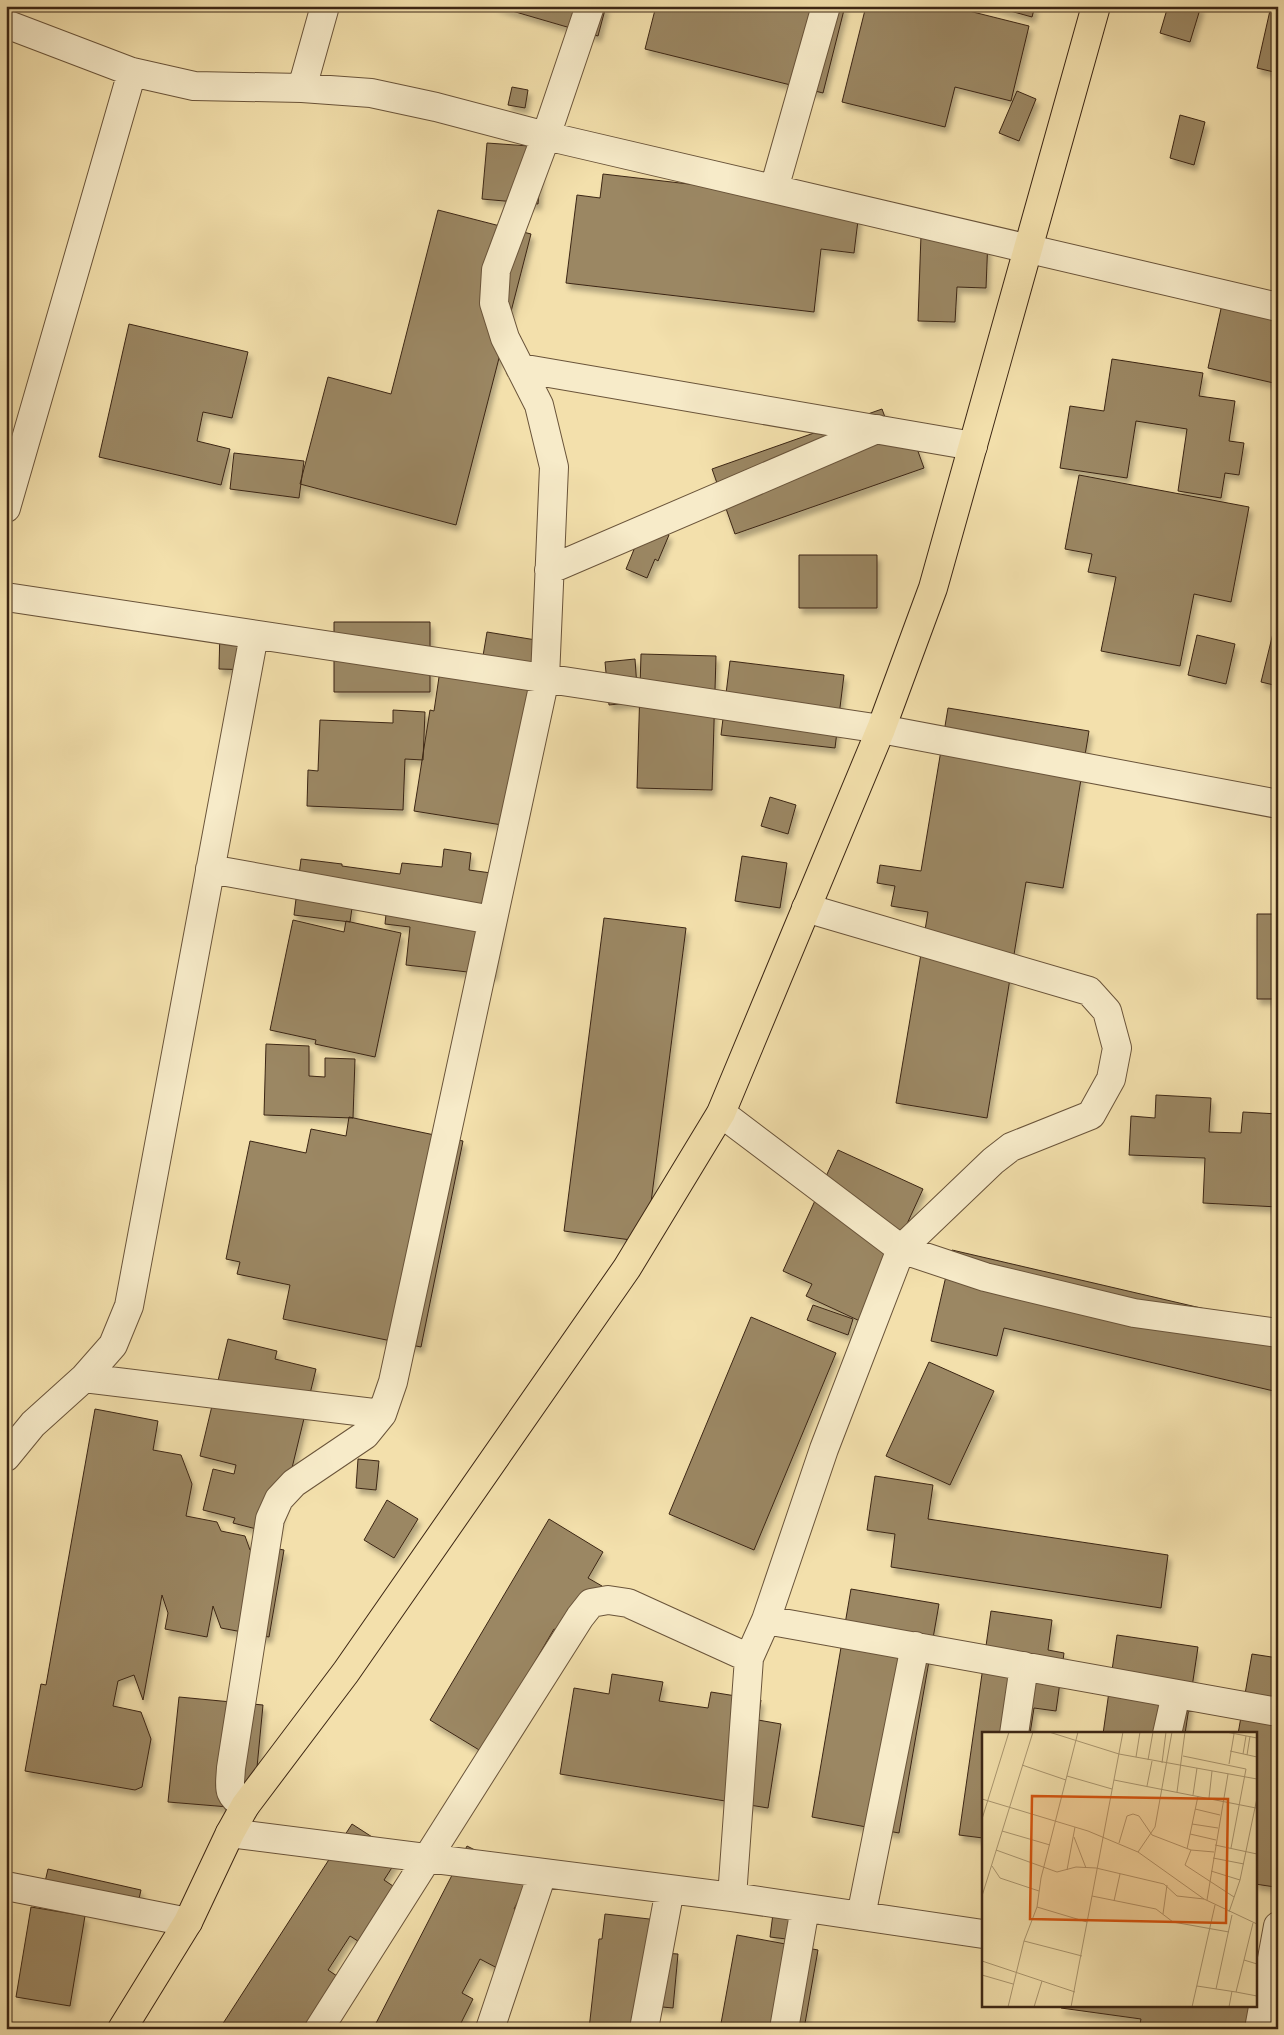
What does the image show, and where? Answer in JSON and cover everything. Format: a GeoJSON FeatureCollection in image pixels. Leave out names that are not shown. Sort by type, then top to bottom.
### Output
{"type":"FeatureCollection","features":[{"type":"Feature","properties":{"kind":"main road"},"geometry":{"type":"LineString","coordinates":[[122,2029],[188,1922],[230,1833],[245,1806],[346,1672],[627,1268],[721,1113],[881,729],[934,588],[1096,6]]}},
{"type":"Feature","properties":{"kind":"street"},"geometry":{"type":"LineString","coordinates":[[302,88],[325,6]]}},
{"type":"Feature","properties":{"kind":"street"},"geometry":{"type":"LineString","coordinates":[[245,1806],[234,1799],[230,1789],[231,1768],[270,1519],[279,1499],[294,1483],[365,1436],[382,1414],[393,1382],[545,678],[554,466],[539,405],[504,338],[494,303],[496,270],[546,136],[590,6]]}},
{"type":"Feature","properties":{"kind":"street"},"geometry":{"type":"LineString","coordinates":[[774,189],[826,6]]}},
{"type":"Feature","properties":{"kind":"street"},"geometry":{"type":"LineString","coordinates":[[6,24],[132,72],[194,86],[302,88],[371,94],[436,107],[546,136],[1278,307]]}},
{"type":"Feature","properties":{"kind":"street"},"geometry":{"type":"LineString","coordinates":[[6,508],[132,72]]}},
{"type":"Feature","properties":{"kind":"street"},"geometry":{"type":"LineString","coordinates":[[520,368],[973,446]]}},
{"type":"Feature","properties":{"kind":"street"},"geometry":{"type":"LineString","coordinates":[[549,570],[877,429]]}},
{"type":"Feature","properties":{"kind":"street"},"geometry":{"type":"LineString","coordinates":[[6,597],[881,729],[1278,804]]}},
{"type":"Feature","properties":{"kind":"street"},"geometry":{"type":"LineString","coordinates":[[6,1457],[33,1424],[84,1378],[113,1345],[129,1306],[254,635]]}},
{"type":"Feature","properties":{"kind":"street"},"geometry":{"type":"LineString","coordinates":[[210,869],[492,920]]}},
{"type":"Feature","properties":{"kind":"street"},"geometry":{"type":"LineString","coordinates":[[732,1897],[749,1658],[766,1620],[824,1449],[901,1249],[993,1161],[1011,1147],[1090,1115],[1111,1079],[1117,1048],[1106,1011],[1089,991],[806,908]]}},
{"type":"Feature","properties":{"kind":"street"},"geometry":{"type":"LineString","coordinates":[[721,1113],[901,1249],[986,1277],[1134,1313],[1278,1333]]}},
{"type":"Feature","properties":{"kind":"street"},"geometry":{"type":"LineString","coordinates":[[84,1378],[382,1414]]}},
{"type":"Feature","properties":{"kind":"street"},"geometry":{"type":"LineString","coordinates":[[319,2029],[580,1617],[591,1603],[608,1600],[628,1603],[749,1658]]}},
{"type":"Feature","properties":{"kind":"street"},"geometry":{"type":"LineString","coordinates":[[766,1620],[1278,1712]]}},
{"type":"Feature","properties":{"kind":"street"},"geometry":{"type":"LineString","coordinates":[[862,1916],[914,1646]]}},
{"type":"Feature","properties":{"kind":"street"},"geometry":{"type":"LineString","coordinates":[[1014,1732],[1024,1666]]}},
{"type":"Feature","properties":{"kind":"street"},"geometry":{"type":"LineString","coordinates":[[1167,1732],[1176,1694]]}},
{"type":"Feature","properties":{"kind":"street"},"geometry":{"type":"LineString","coordinates":[[230,1833],[732,1897],[982,1934]]}},
{"type":"Feature","properties":{"kind":"street"},"geometry":{"type":"LineString","coordinates":[[490,2029],[542,1874]]}},
{"type":"Feature","properties":{"kind":"street"},"geometry":{"type":"LineString","coordinates":[[6,1886],[188,1922]]}},
{"type":"Feature","properties":{"kind":"street"},"geometry":{"type":"LineString","coordinates":[[644,2029],[670,1889]]}},
{"type":"Feature","properties":{"kind":"street"},"geometry":{"type":"LineString","coordinates":[[784,2029],[806,1908]]}},
{"type":"Feature","properties":{"kind":"street"},"geometry":{"type":"LineString","coordinates":[[1259,2029],[1278,1926]]}},
{"type":"Feature","properties":{"kind":"building"},"geometry":{"type":"Polygon","coordinates":[[[495,6],[606,6],[598,36],[495,6]]]}},
{"type":"Feature","properties":{"kind":"building"},"geometry":{"type":"Polygon","coordinates":[[[656,6],[845,6],[823,93],[645,49],[656,6]]]}},
{"type":"Feature","properties":{"kind":"building"},"geometry":{"type":"Polygon","coordinates":[[[866,6],[949,6],[1029,26],[1011,101],[955,87],[945,127],[842,102],[866,6]]]}},
{"type":"Feature","properties":{"kind":"building"},"geometry":{"type":"Polygon","coordinates":[[[992,6],[1035,6],[1032,17],[992,6]]]}},
{"type":"Feature","properties":{"kind":"building"},"geometry":{"type":"Polygon","coordinates":[[[1168,6],[1201,6],[1190,42],[1160,33],[1168,6]]]}},
{"type":"Feature","properties":{"kind":"building"},"geometry":{"type":"Polygon","coordinates":[[[1271,6],[1278,6],[1278,73],[1257,68],[1271,6]]]}},
{"type":"Feature","properties":{"kind":"building"},"geometry":{"type":"Polygon","coordinates":[[[512,87],[528,90],[525,108],[508,105],[512,87]]]}},
{"type":"Feature","properties":{"kind":"building"},"geometry":{"type":"Polygon","coordinates":[[[1017,91],[1036,99],[1019,141],[999,133],[1017,91]]]}},
{"type":"Feature","properties":{"kind":"building"},"geometry":{"type":"Polygon","coordinates":[[[1180,115],[1205,122],[1194,165],[1170,158],[1180,115]]]}},
{"type":"Feature","properties":{"kind":"building"},"geometry":{"type":"Polygon","coordinates":[[[487,143],[543,147],[538,204],[482,199],[487,143]]]}},
{"type":"Feature","properties":{"kind":"building"},"geometry":{"type":"Polygon","coordinates":[[[603,174],[860,204],[854,253],[821,249],[814,312],[566,283],[577,195],[600,198],[603,174]]]}},
{"type":"Feature","properties":{"kind":"building"},"geometry":{"type":"Polygon","coordinates":[[[438,210],[531,234],[456,525],[300,484],[328,377],[391,394],[438,210]]]}},
{"type":"Feature","properties":{"kind":"building"},"geometry":{"type":"Polygon","coordinates":[[[921,235],[988,238],[986,288],[957,287],[955,322],[918,321],[921,235]]]}},
{"type":"Feature","properties":{"kind":"building"},"geometry":{"type":"Polygon","coordinates":[[[1226,286],[1278,298],[1278,384],[1208,368],[1226,286]]]}},
{"type":"Feature","properties":{"kind":"building"},"geometry":{"type":"Polygon","coordinates":[[[129,324],[248,352],[232,418],[203,412],[197,441],[230,449],[221,485],[99,457],[129,324]]]}},
{"type":"Feature","properties":{"kind":"building"},"geometry":{"type":"Polygon","coordinates":[[[1112,359],[1203,373],[1199,396],[1235,401],[1229,441],[1244,443],[1239,475],[1225,473],[1221,498],[1178,491],[1187,429],[1136,421],[1127,478],[1060,468],[1070,406],[1104,411],[1112,359]]]}},
{"type":"Feature","properties":{"kind":"building"},"geometry":{"type":"Polygon","coordinates":[[[882,409],[889,428],[907,421],[924,468],[735,534],[712,469],[882,409]]]}},
{"type":"Feature","properties":{"kind":"building"},"geometry":{"type":"Polygon","coordinates":[[[234,453],[304,461],[299,498],[230,489],[234,453]]]}},
{"type":"Feature","properties":{"kind":"building"},"geometry":{"type":"Polygon","coordinates":[[[1079,475],[1249,507],[1231,602],[1194,594],[1180,666],[1101,651],[1116,577],[1088,572],[1092,554],[1065,549],[1079,475]]]}},
{"type":"Feature","properties":{"kind":"building"},"geometry":{"type":"Polygon","coordinates":[[[644,525],[669,535],[658,561],[655,559],[647,578],[626,569],[644,525]]]}},
{"type":"Feature","properties":{"kind":"building"},"geometry":{"type":"Polygon","coordinates":[[[799,555],[877,555],[877,608],[799,608],[799,555]]]}},
{"type":"Feature","properties":{"kind":"building"},"geometry":{"type":"Polygon","coordinates":[[[1278,617],[1278,686],[1261,682],[1278,617]]]}},
{"type":"Feature","properties":{"kind":"building"},"geometry":{"type":"Polygon","coordinates":[[[334,622],[430,622],[430,692],[334,692],[334,622]]]}},
{"type":"Feature","properties":{"kind":"building"},"geometry":{"type":"Polygon","coordinates":[[[220,629],[256,630],[255,670],[219,669],[220,629]]]}},
{"type":"Feature","properties":{"kind":"building"},"geometry":{"type":"Polygon","coordinates":[[[487,632],[542,641],[521,828],[414,811],[430,710],[434,711],[443,650],[483,656],[487,632]]]}},
{"type":"Feature","properties":{"kind":"building"},"geometry":{"type":"Polygon","coordinates":[[[1197,635],[1235,644],[1226,684],[1188,675],[1197,635]]]}},
{"type":"Feature","properties":{"kind":"building"},"geometry":{"type":"Polygon","coordinates":[[[641,654],[716,656],[712,790],[637,788],[641,654]]]}},
{"type":"Feature","properties":{"kind":"building"},"geometry":{"type":"Polygon","coordinates":[[[635,659],[638,702],[609,705],[605,662],[635,659]]]}},
{"type":"Feature","properties":{"kind":"building"},"geometry":{"type":"Polygon","coordinates":[[[730,661],[844,675],[835,748],[721,735],[730,661]]]}},
{"type":"Feature","properties":{"kind":"building"},"geometry":{"type":"Polygon","coordinates":[[[948,708],[1089,731],[1063,888],[1026,882],[987,1118],[896,1103],[928,912],[891,906],[895,886],[877,883],[880,865],[921,871],[948,708]]]}},
{"type":"Feature","properties":{"kind":"building"},"geometry":{"type":"Polygon","coordinates":[[[393,710],[425,712],[423,760],[405,759],[403,810],[307,806],[308,770],[318,771],[320,720],[393,723],[393,710]]]}},
{"type":"Feature","properties":{"kind":"building"},"geometry":{"type":"Polygon","coordinates":[[[770,797],[796,805],[788,834],[761,826],[770,797]]]}},
{"type":"Feature","properties":{"kind":"building"},"geometry":{"type":"Polygon","coordinates":[[[444,849],[471,853],[469,870],[506,875],[494,975],[406,965],[410,927],[385,924],[387,905],[353,901],[350,922],[294,915],[301,859],[400,874],[402,863],[442,867],[444,849]]]}},
{"type":"Feature","properties":{"kind":"building"},"geometry":{"type":"Polygon","coordinates":[[[742,856],[787,863],[780,908],[735,901],[742,856]]]}},
{"type":"Feature","properties":{"kind":"building"},"geometry":{"type":"Polygon","coordinates":[[[1257,914],[1278,914],[1278,999],[1257,999],[1257,914]]]}},
{"type":"Feature","properties":{"kind":"building"},"geometry":{"type":"Polygon","coordinates":[[[604,918],[686,928],[646,1242],[564,1231],[604,918]]]}},
{"type":"Feature","properties":{"kind":"building"},"geometry":{"type":"Polygon","coordinates":[[[293,920],[344,932],[346,921],[401,933],[375,1057],[315,1044],[316,1040],[270,1030],[293,920]]]}},
{"type":"Feature","properties":{"kind":"building"},"geometry":{"type":"Polygon","coordinates":[[[266,1044],[309,1046],[309,1076],[325,1077],[325,1058],[355,1059],[353,1118],[264,1115],[266,1044]]]}},
{"type":"Feature","properties":{"kind":"building"},"geometry":{"type":"Polygon","coordinates":[[[1156,1095],[1211,1098],[1209,1132],[1241,1133],[1243,1112],[1278,1114],[1278,1207],[1203,1203],[1205,1158],[1129,1155],[1131,1116],[1155,1118],[1156,1095]]]}},
{"type":"Feature","properties":{"kind":"building"},"geometry":{"type":"Polygon","coordinates":[[[349,1117],[463,1141],[421,1347],[283,1319],[290,1285],[237,1274],[240,1262],[226,1259],[250,1141],[306,1153],[311,1129],[346,1136],[349,1117]]]}},
{"type":"Feature","properties":{"kind":"building"},"geometry":{"type":"Polygon","coordinates":[[[838,1150],[923,1189],[862,1322],[806,1296],[812,1284],[783,1271],[838,1150]]]}},
{"type":"Feature","properties":{"kind":"building"},"geometry":{"type":"Polygon","coordinates":[[[952,1250],[1278,1326],[1278,1392],[1004,1328],[997,1356],[931,1341],[952,1250]]]}},
{"type":"Feature","properties":{"kind":"building"},"geometry":{"type":"Polygon","coordinates":[[[813,1305],[853,1319],[848,1335],[807,1320],[813,1305]]]}},
{"type":"Feature","properties":{"kind":"building"},"geometry":{"type":"Polygon","coordinates":[[[751,1317],[836,1353],[754,1550],[669,1514],[751,1317]]]}},
{"type":"Feature","properties":{"kind":"building"},"geometry":{"type":"Polygon","coordinates":[[[228,1339],[277,1351],[275,1359],[316,1369],[276,1534],[233,1523],[235,1518],[203,1510],[213,1469],[234,1474],[236,1465],[200,1456],[228,1339]]]}},
{"type":"Feature","properties":{"kind":"building"},"geometry":{"type":"Polygon","coordinates":[[[929,1362],[994,1391],[950,1485],[886,1456],[929,1362]]]}},
{"type":"Feature","properties":{"kind":"building"},"geometry":{"type":"Polygon","coordinates":[[[95,1409],[158,1421],[153,1450],[181,1455],[192,1484],[186,1516],[217,1522],[221,1531],[245,1536],[250,1550],[262,1546],[284,1550],[269,1637],[221,1628],[213,1606],[207,1637],[165,1629],[168,1613],[162,1595],[143,1700],[134,1675],[118,1681],[113,1706],[141,1712],[151,1739],[142,1787],[135,1790],[25,1771],[41,1684],[46,1685],[95,1409]]]}},
{"type":"Feature","properties":{"kind":"building"},"geometry":{"type":"Polygon","coordinates":[[[358,1459],[379,1461],[376,1490],[356,1488],[358,1459]]]}},
{"type":"Feature","properties":{"kind":"building"},"geometry":{"type":"Polygon","coordinates":[[[875,1476],[933,1485],[928,1519],[1168,1555],[1161,1608],[891,1567],[895,1534],[867,1530],[875,1476]]]}},
{"type":"Feature","properties":{"kind":"building"},"geometry":{"type":"Polygon","coordinates":[[[387,1500],[418,1519],[394,1558],[364,1540],[387,1500]]]}},
{"type":"Feature","properties":{"kind":"building"},"geometry":{"type":"Polygon","coordinates":[[[549,1519],[603,1552],[588,1578],[602,1586],[571,1638],[554,1629],[533,1665],[546,1672],[494,1759],[430,1720],[549,1519]]]}},
{"type":"Feature","properties":{"kind":"building"},"geometry":{"type":"Polygon","coordinates":[[[851,1589],[939,1604],[899,1833],[812,1817],[851,1589]]]}},
{"type":"Feature","properties":{"kind":"building"},"geometry":{"type":"Polygon","coordinates":[[[991,1611],[1052,1620],[1048,1650],[1064,1653],[1056,1711],[1034,1708],[1030,1732],[982,1732],[982,1838],[959,1835],[991,1611]]]}},
{"type":"Feature","properties":{"kind":"building"},"geometry":{"type":"Polygon","coordinates":[[[1117,1635],[1198,1647],[1185,1732],[1103,1732],[1117,1635]]]}},
{"type":"Feature","properties":{"kind":"building"},"geometry":{"type":"Polygon","coordinates":[[[1252,1654],[1278,1658],[1278,1870],[1275,1887],[1256,1884],[1256,1732],[1238,1732],[1252,1654]]]}},
{"type":"Feature","properties":{"kind":"building"},"geometry":{"type":"Polygon","coordinates":[[[612,1674],[663,1682],[659,1701],[708,1708],[711,1692],[761,1700],[758,1720],[781,1724],[768,1808],[560,1774],[574,1688],[609,1694],[612,1674]]]}},
{"type":"Feature","properties":{"kind":"building"},"geometry":{"type":"Polygon","coordinates":[[[179,1697],[263,1705],[253,1809],[168,1802],[179,1697]]]}},
{"type":"Feature","properties":{"kind":"building"},"geometry":{"type":"Polygon","coordinates":[[[352,1824],[400,1855],[384,1880],[399,1890],[364,1945],[350,1936],[328,1970],[343,1980],[312,2029],[228,2029],[222,2025],[352,1824]]]}},
{"type":"Feature","properties":{"kind":"building"},"geometry":{"type":"Polygon","coordinates":[[[467,1846],[530,1878],[514,1909],[526,1915],[499,1969],[480,1959],[462,1993],[473,1999],[458,2029],[373,2029],[467,1846]]]}},
{"type":"Feature","properties":{"kind":"building"},"geometry":{"type":"Polygon","coordinates":[[[48,1869],[141,1890],[134,1921],[41,1899],[48,1869]]]}},
{"type":"Feature","properties":{"kind":"building"},"geometry":{"type":"Polygon","coordinates":[[[775,1898],[811,1942],[770,1937],[775,1898]]]}},
{"type":"Feature","properties":{"kind":"building"},"geometry":{"type":"Polygon","coordinates":[[[31,1907],[85,1916],[70,2006],[16,1997],[31,1907]]]}},
{"type":"Feature","properties":{"kind":"building"},"geometry":{"type":"Polygon","coordinates":[[[605,1914],[667,1921],[663,1953],[678,1954],[673,2008],[652,2006],[650,2029],[589,2029],[599,1939],[602,1939],[605,1914]]]}},
{"type":"Feature","properties":{"kind":"building"},"geometry":{"type":"Polygon","coordinates":[[[737,1935],[818,1950],[804,2029],[720,2029],[737,1935]]]}},
{"type":"Feature","properties":{"kind":"building"},"geometry":{"type":"Polygon","coordinates":[[[1256,1971],[1278,1974],[1270,2029],[1139,2029],[1141,2019],[1061,2008],[1256,2008],[1256,1971]]]}}]}
